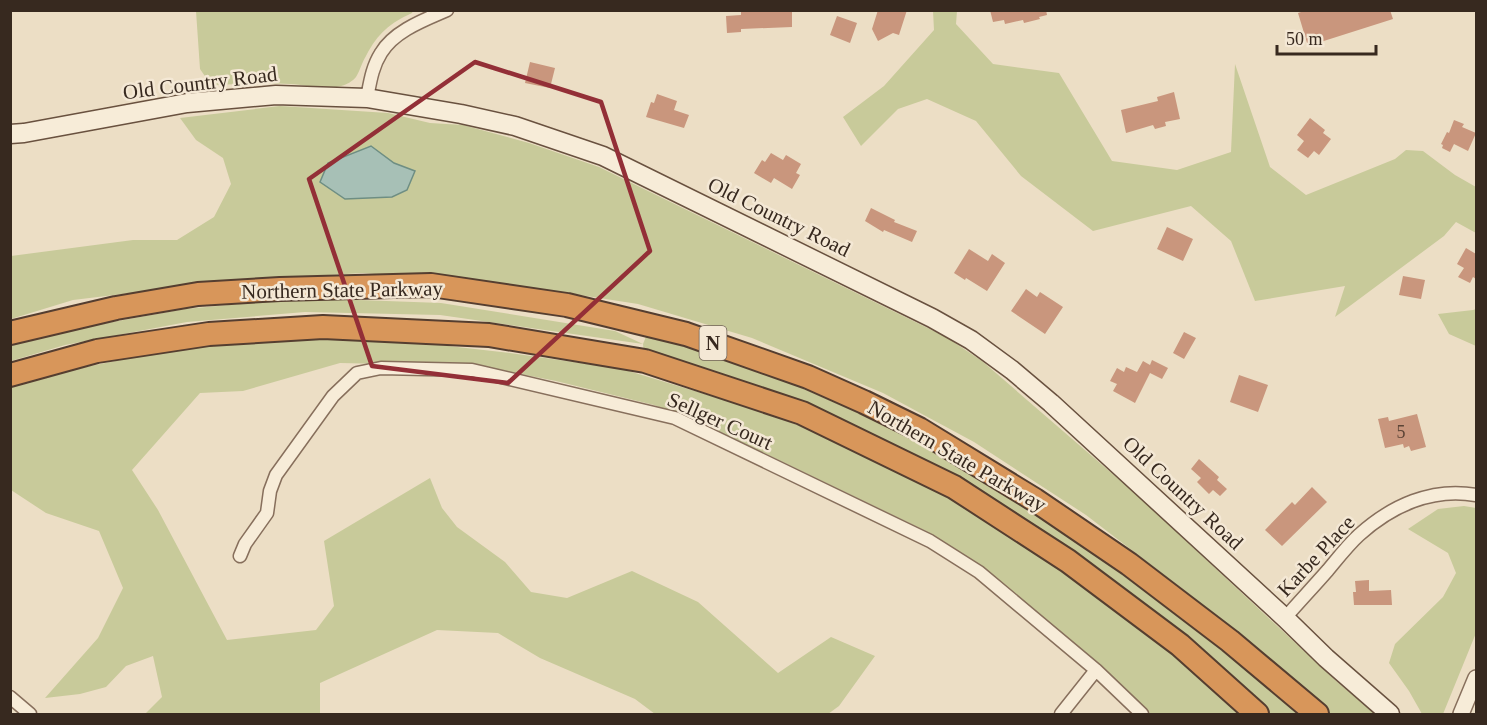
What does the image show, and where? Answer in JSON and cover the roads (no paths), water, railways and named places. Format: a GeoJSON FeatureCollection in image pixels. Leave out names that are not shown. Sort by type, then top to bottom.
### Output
{"type":"FeatureCollection","features":[{"type":"Feature","properties":{"kind":"highway","name":"Northern State Parkway"},"geometry":{"type":"LineString","coordinates":[[10,333],[116,308],[198,294],[280,289],[431,285],[567,305],[686,334],[808,377],[919,429],[1035,500],[1129,564],[1230,640],[1317,714]]}},
{"type":"Feature","properties":{"kind":"highway","name":"Northern State Parkway"},"geometry":{"type":"LineString","coordinates":[[10,375],[97,351],[209,334],[323,327],[489,335],[645,361],[802,413],[954,486],[1087,575],[1180,645],[1257,714]]}},
{"type":"Feature","properties":{"kind":"main road","name":"Old Country Road"},"geometry":{"type":"LineString","coordinates":[[10,134],[187,103],[276,95],[366,98],[461,114],[515,126],[603,156],[932,318],[971,340],[1051,403],[1326,658],[1390,714]]}},
{"type":"Feature","properties":{"kind":"street"},"geometry":{"type":"LineString","coordinates":[[366,98],[380,54],[388,44],[431,14],[447,10]]}},
{"type":"Feature","properties":{"kind":"street","name":"Sellger Court"},"geometry":{"type":"LineString","coordinates":[[240,556],[267,513],[270,491],[276,475],[333,396],[357,373],[381,368],[472,370],[675,418],[930,541],[979,572],[1096,670],[1142,714]]}},
{"type":"Feature","properties":{"kind":"street","name":"Karbe Place"},"geometry":{"type":"LineString","coordinates":[[1285,618],[1357,537],[1373,523],[1419,498],[1446,494],[1476,495]]}},
{"type":"Feature","properties":{"kind":"street"},"geometry":{"type":"LineString","coordinates":[[1061,714],[1096,670]]}},
{"type":"Feature","properties":{"kind":"street"},"geometry":{"type":"LineString","coordinates":[[1463,712],[1476,678]]}},
{"type":"Feature","properties":{"kind":"street"},"geometry":{"type":"LineString","coordinates":[[10,697],[30,714]]}}]}
